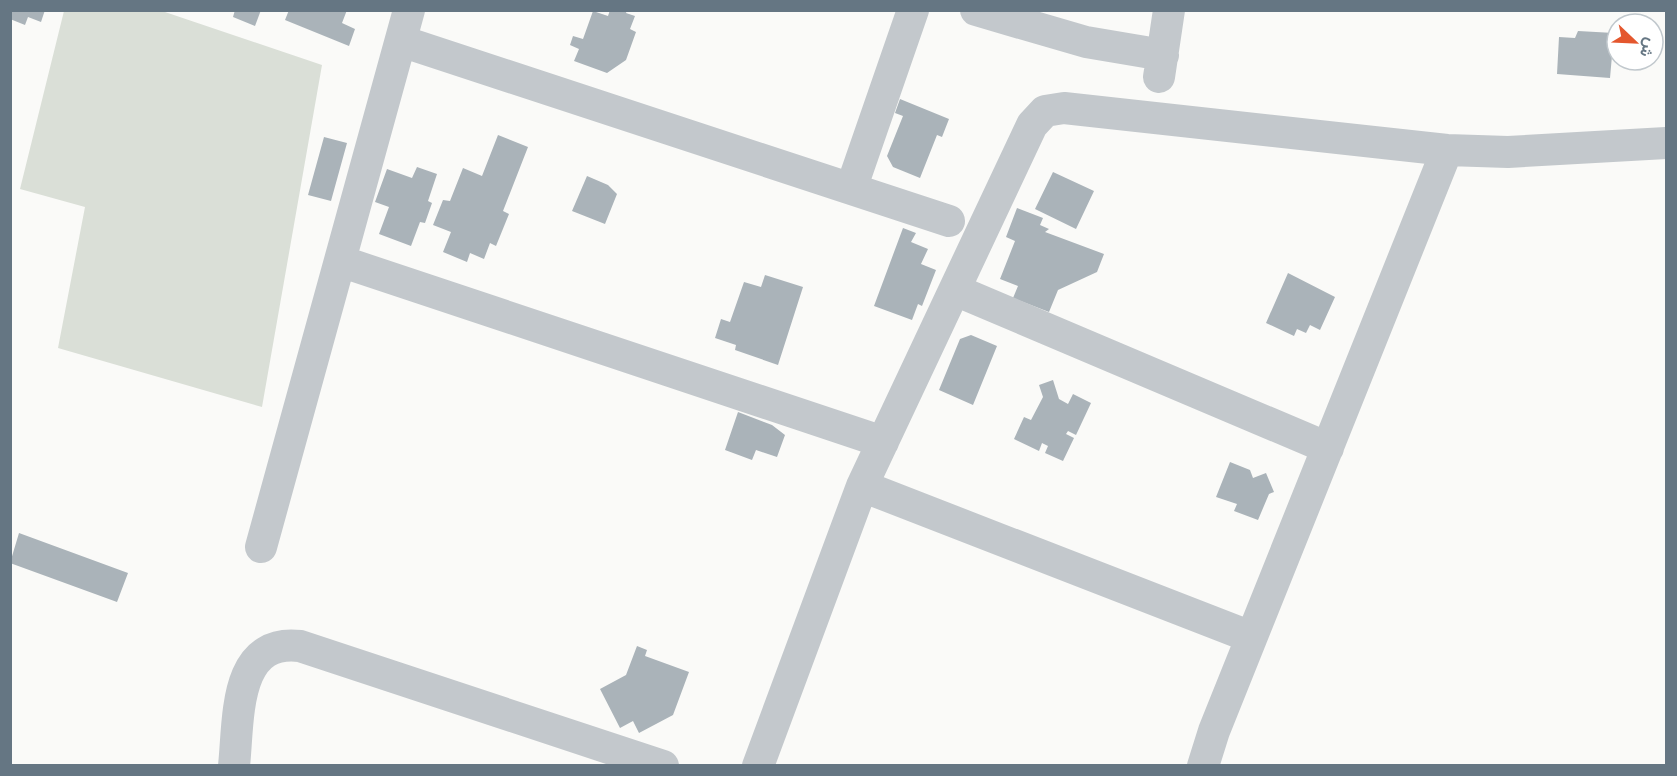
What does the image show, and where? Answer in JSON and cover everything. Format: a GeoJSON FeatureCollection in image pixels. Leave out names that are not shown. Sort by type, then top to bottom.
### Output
{"type":"FeatureCollection","features":[{"type":"Feature","properties":{"kind":"street"},"geometry":{"type":"LineString","coordinates":[[261,547],[409,10]]}},
{"type":"Feature","properties":{"kind":"street"},"geometry":{"type":"LineString","coordinates":[[851,189],[914,10]]}},
{"type":"Feature","properties":{"kind":"street"},"geometry":{"type":"LineString","coordinates":[[976,10],[1161,66],[1169,10]]}},
{"type":"Feature","properties":{"kind":"street"},"geometry":{"type":"LineString","coordinates":[[401,41],[949,221]]}},
{"type":"Feature","properties":{"kind":"street"},"geometry":{"type":"LineString","coordinates":[[758,765],[862,486],[1032,124],[1045,111],[1054,108],[1447,150],[1508,152],[1666,143]]}},
{"type":"Feature","properties":{"kind":"street"},"geometry":{"type":"LineString","coordinates":[[1203,765],[1251,637],[1447,150]]}},
{"type":"Feature","properties":{"kind":"street"},"geometry":{"type":"LineString","coordinates":[[340,261],[883,442]]}},
{"type":"Feature","properties":{"kind":"street"},"geometry":{"type":"LineString","coordinates":[[955,290],[1328,448]]}},
{"type":"Feature","properties":{"kind":"street"},"geometry":{"type":"LineString","coordinates":[[862,486],[1251,637]]}},
{"type":"Feature","properties":{"kind":"street"},"geometry":{"type":"LineString","coordinates":[[234,765],[248,671],[264,652],[287,644],[300,645],[663,765]]}},
{"type":"Feature","properties":{"kind":"shaded area"},"geometry":{"type":"Polygon","coordinates":[[[64,11],[162,11],[322,65],[262,407],[58,348],[85,207],[20,189],[64,11]]]}},
{"type":"Feature","properties":{"kind":"building"},"geometry":{"type":"Polygon","coordinates":[[[10,10],[45,10],[41,22],[28,17],[25,25],[10,19],[10,10]]]}},
{"type":"Feature","properties":{"kind":"building"},"geometry":{"type":"Polygon","coordinates":[[[235,10],[261,10],[255,26],[233,17],[235,10]]]}},
{"type":"Feature","properties":{"kind":"building"},"geometry":{"type":"Polygon","coordinates":[[[289,10],[347,10],[342,23],[355,29],[349,46],[285,20],[289,10]]]}},
{"type":"Feature","properties":{"kind":"building"},"geometry":{"type":"Polygon","coordinates":[[[610,10],[627,10],[626,13],[635,16],[630,29],[636,32],[626,60],[607,73],[574,61],[579,49],[570,45],[573,36],[583,39],[593,11],[608,16],[610,10]]]}},
{"type":"Feature","properties":{"kind":"building"},"geometry":{"type":"Polygon","coordinates":[[[1578,31],[1605,32],[1605,72],[1611,72],[1610,78],[1557,74],[1559,37],[1575,38],[1578,31]]]}},
{"type":"Feature","properties":{"kind":"building"},"geometry":{"type":"Polygon","coordinates":[[[900,99],[949,119],[942,137],[937,135],[920,178],[893,167],[887,156],[903,116],[895,113],[900,99]]]}},
{"type":"Feature","properties":{"kind":"building"},"geometry":{"type":"Polygon","coordinates":[[[498,135],[528,147],[503,211],[509,214],[496,246],[490,243],[484,259],[470,253],[467,262],[443,252],[451,232],[433,225],[443,200],[450,201],[463,168],[482,176],[498,135]]]}},
{"type":"Feature","properties":{"kind":"building"},"geometry":{"type":"Polygon","coordinates":[[[324,137],[347,143],[331,201],[308,195],[324,137]]]}},
{"type":"Feature","properties":{"kind":"building"},"geometry":{"type":"Polygon","coordinates":[[[417,167],[437,174],[428,201],[432,203],[425,223],[420,222],[411,246],[379,234],[389,207],[375,202],[387,169],[412,178],[417,167]]]}},
{"type":"Feature","properties":{"kind":"building"},"geometry":{"type":"Polygon","coordinates":[[[1053,172],[1094,191],[1076,229],[1035,209],[1053,172]]]}},
{"type":"Feature","properties":{"kind":"building"},"geometry":{"type":"Polygon","coordinates":[[[587,176],[608,185],[617,194],[605,224],[572,211],[587,176]]]}},
{"type":"Feature","properties":{"kind":"building"},"geometry":{"type":"Polygon","coordinates":[[[1017,208],[1043,218],[1040,225],[1049,229],[1045,232],[1104,254],[1097,272],[1058,290],[1049,312],[1013,298],[1018,286],[1000,279],[1015,241],[1006,237],[1017,208]]]}},
{"type":"Feature","properties":{"kind":"building"},"geometry":{"type":"Polygon","coordinates":[[[903,228],[916,233],[911,242],[928,249],[921,264],[936,270],[922,306],[918,304],[912,320],[874,306],[903,228]]]}},
{"type":"Feature","properties":{"kind":"building"},"geometry":{"type":"Polygon","coordinates":[[[1288,273],[1335,297],[1320,330],[1310,325],[1306,333],[1297,329],[1294,336],[1266,323],[1288,273]]]}},
{"type":"Feature","properties":{"kind":"building"},"geometry":{"type":"Polygon","coordinates":[[[765,275],[803,287],[778,365],[735,350],[736,345],[715,338],[721,319],[730,322],[744,282],[761,287],[765,275]]]}},
{"type":"Feature","properties":{"kind":"building"},"geometry":{"type":"Polygon","coordinates":[[[971,335],[997,346],[973,405],[939,390],[960,339],[971,335]]]}},
{"type":"Feature","properties":{"kind":"building"},"geometry":{"type":"Polygon","coordinates":[[[1053,380],[1059,399],[1068,404],[1073,394],[1091,403],[1076,435],[1068,431],[1066,434],[1074,438],[1063,461],[1045,453],[1048,446],[1042,443],[1039,451],[1014,439],[1024,417],[1031,420],[1043,397],[1039,385],[1053,380]]]}},
{"type":"Feature","properties":{"kind":"building"},"geometry":{"type":"Polygon","coordinates":[[[738,412],[772,425],[785,435],[777,457],[756,450],[752,460],[725,450],[738,412]]]}},
{"type":"Feature","properties":{"kind":"building"},"geometry":{"type":"Polygon","coordinates":[[[1230,462],[1250,470],[1253,478],[1266,473],[1274,492],[1269,494],[1258,520],[1234,511],[1237,504],[1216,497],[1230,462]]]}},
{"type":"Feature","properties":{"kind":"building"},"geometry":{"type":"Polygon","coordinates":[[[19,533],[128,573],[117,602],[10,563],[19,533]]]}},
{"type":"Feature","properties":{"kind":"building"},"geometry":{"type":"Polygon","coordinates":[[[637,646],[647,650],[645,656],[689,672],[673,715],[639,733],[633,721],[620,728],[600,689],[626,675],[637,646]]]}}]}
